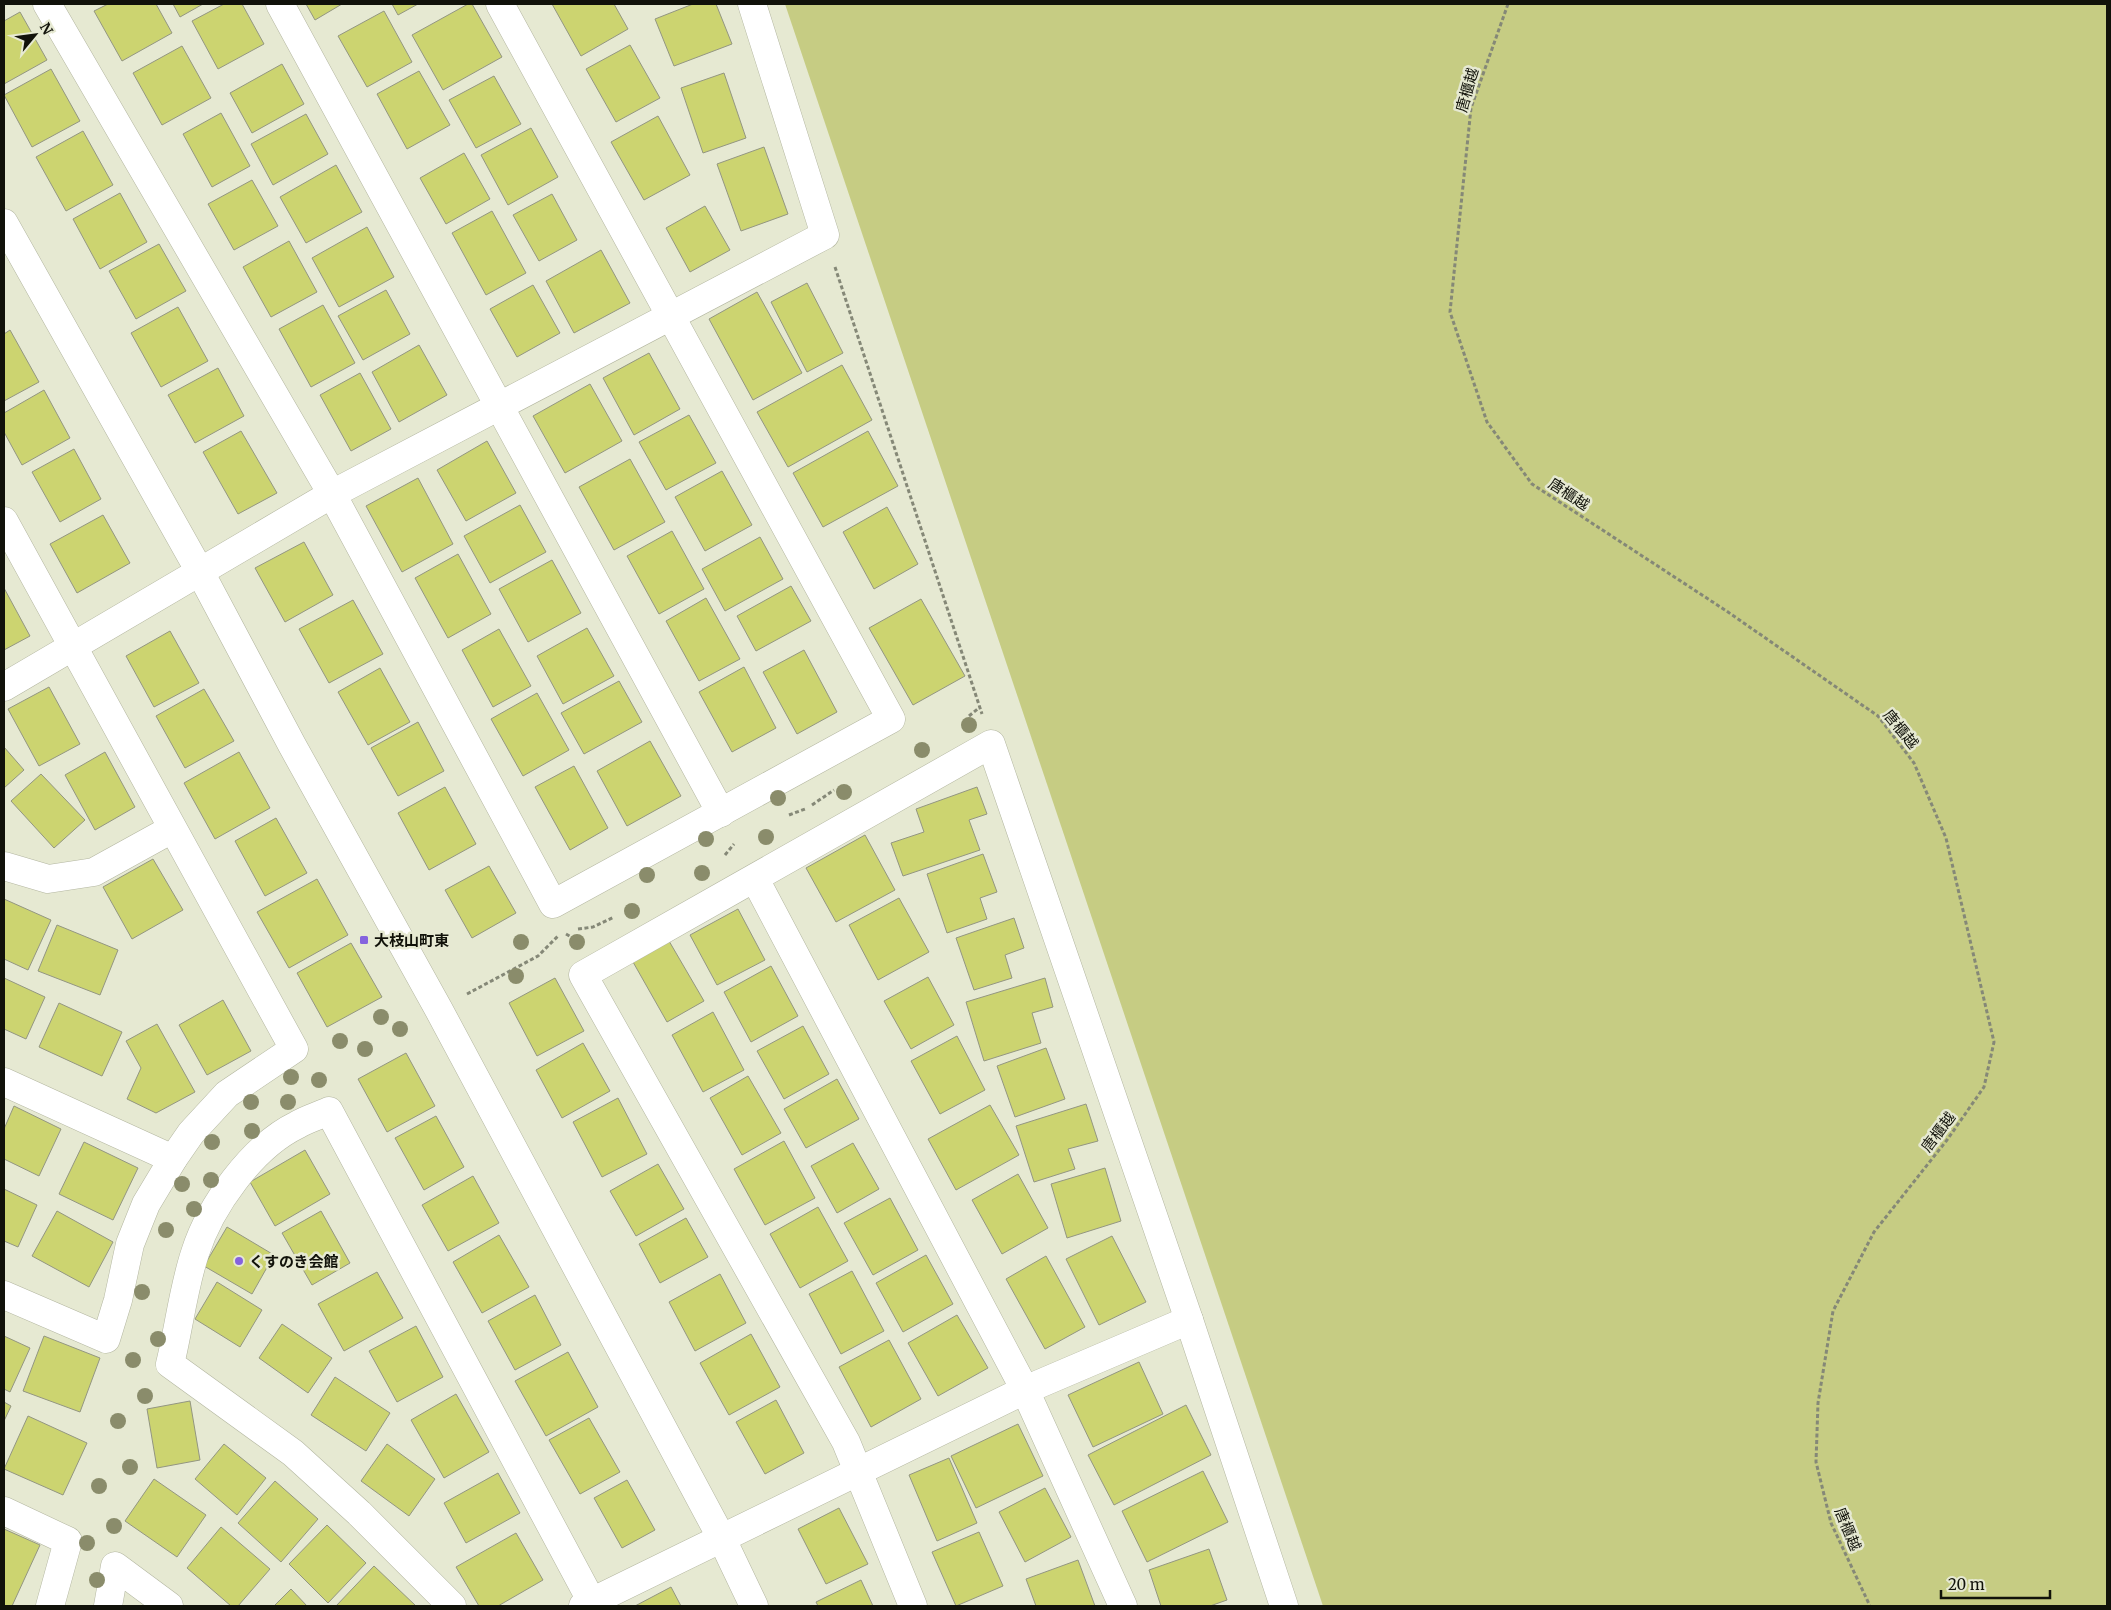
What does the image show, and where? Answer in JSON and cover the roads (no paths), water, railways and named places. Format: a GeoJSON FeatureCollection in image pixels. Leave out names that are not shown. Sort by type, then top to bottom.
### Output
{"type":"FeatureCollection","features":[{"type":"Feature","properties":{"kind":"street"},"geometry":{"type":"LineString","coordinates":[[47,4],[332,494],[553,904],[891,719],[500,4]]}},
{"type":"Feature","properties":{"kind":"street"},"geometry":{"type":"LineString","coordinates":[[280,4],[721,813]]}},
{"type":"Feature","properties":{"kind":"street"},"geometry":{"type":"LineString","coordinates":[[4,687],[20,675],[74,647],[199,570],[332,494],[498,405],[825,235],[752,4]]}},
{"type":"Feature","properties":{"kind":"street"},"geometry":{"type":"LineString","coordinates":[[4,223],[199,570],[297,754],[439,1010],[722,1539],[754,1606]]}},
{"type":"Feature","properties":{"kind":"street"},"geometry":{"type":"LineString","coordinates":[[4,1295],[106,1339],[118,1300],[130,1244],[146,1204],[173,1159],[191,1133],[227,1094],[294,1049],[74,647],[6,530]]}},
{"type":"Feature","properties":{"kind":"street"},"geometry":{"type":"LineString","coordinates":[[913,1606],[846,1442],[583,975],[991,744],[1189,1320],[1284,1606]]}},
{"type":"Feature","properties":{"kind":"street"},"geometry":{"type":"LineString","coordinates":[[4,866],[48,879],[94,872],[172,829]]}},
{"type":"Feature","properties":{"kind":"street"},"geometry":{"type":"LineString","coordinates":[[755,879],[1025,1390],[1123,1606]]}},
{"type":"Feature","properties":{"kind":"street"},"geometry":{"type":"LineString","coordinates":[[4,1082],[173,1159]]}},
{"type":"Feature","properties":{"kind":"street"},"geometry":{"type":"LineString","coordinates":[[452,1606],[359,1513],[293,1453],[170,1364],[195,1252],[210,1220],[230,1185],[248,1164],[273,1141],[296,1125],[329,1111],[590,1605],[1025,1390],[1189,1320]]}},
{"type":"Feature","properties":{"kind":"street"},"geometry":{"type":"LineString","coordinates":[[4,1511],[68,1541],[50,1606]]}},
{"type":"Feature","properties":{"kind":"street"},"geometry":{"type":"LineString","coordinates":[[108,1606],[115,1566],[169,1606]]}},
{"type":"Feature","properties":{"kind":"place","name":"大枝山町東"},"geometry":{"type":"Point","coordinates":[364,940]}},
{"type":"Feature","properties":{"kind":"place","name":"くすのき会館"},"geometry":{"type":"Point","coordinates":[239,1261]}}]}
